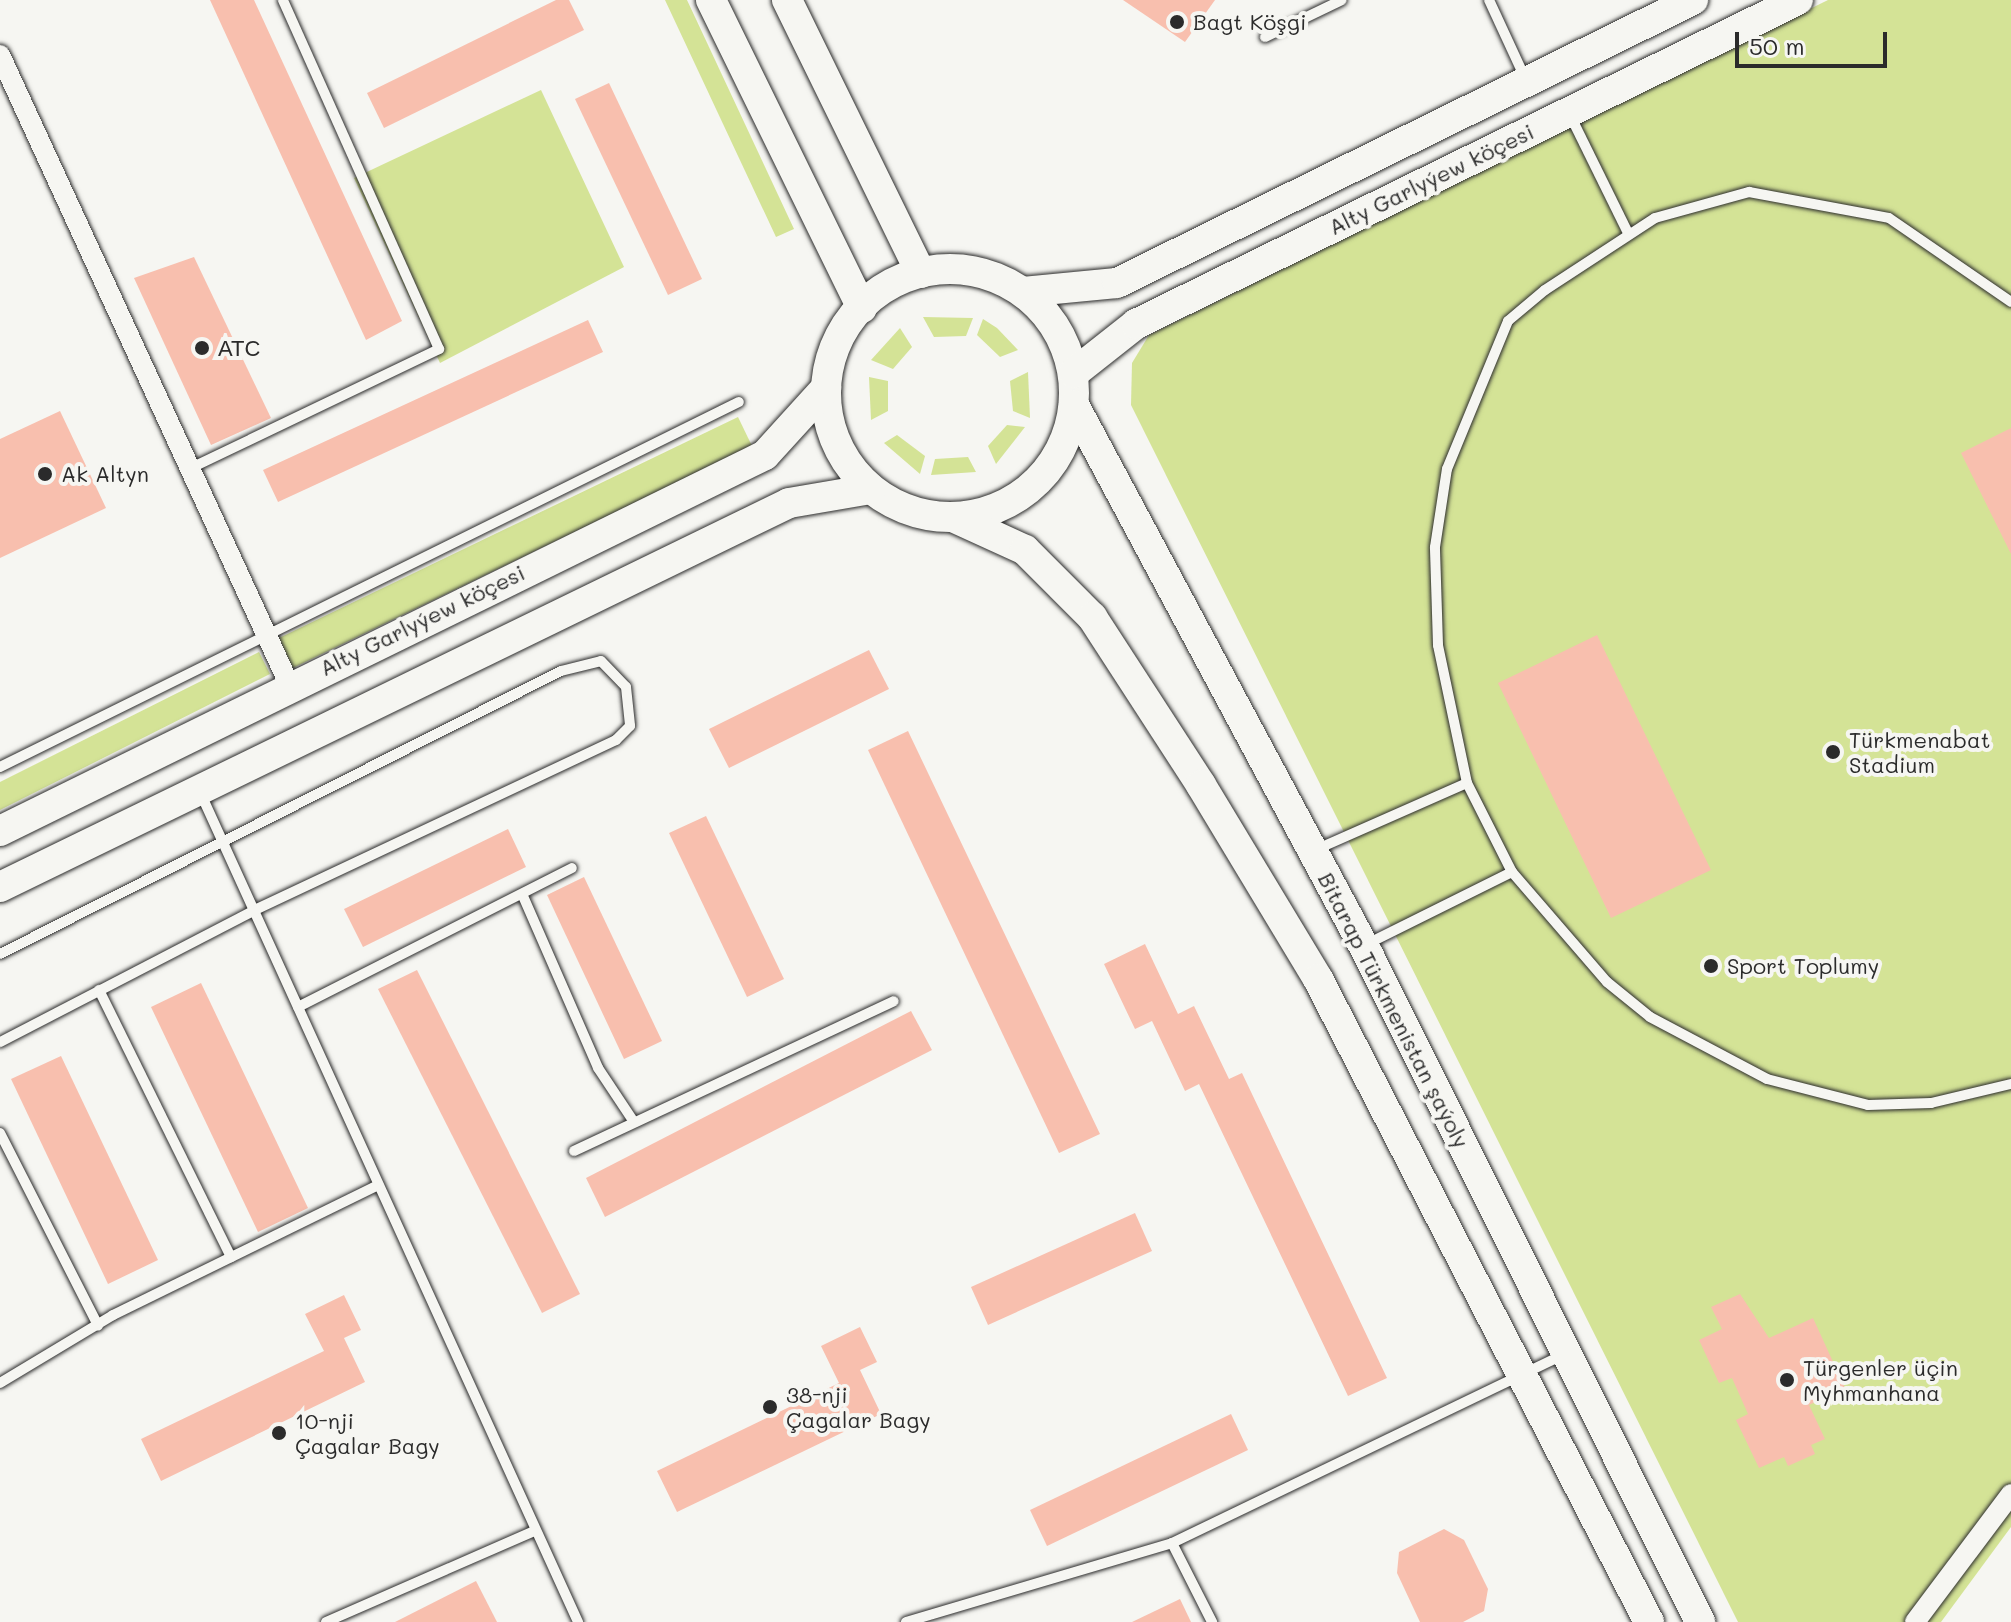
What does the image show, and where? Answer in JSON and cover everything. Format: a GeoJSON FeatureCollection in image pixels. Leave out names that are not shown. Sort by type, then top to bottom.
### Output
{"type":"FeatureCollection","features":[{"type":"Feature","properties":{"kind":"main road"},"geometry":{"type":"LineString","coordinates":[[711,0],[862,308]]}},
{"type":"Feature","properties":{"kind":"main road"},"geometry":{"type":"LineString","coordinates":[[787,0],[921,273]]}},
{"type":"Feature","properties":{"kind":"main road","name":"Alty Garlyýew köçesi"},"geometry":{"type":"LineString","coordinates":[[1023,292],[1117,283],[1693,0]]}},
{"type":"Feature","properties":{"kind":"main road","name":"Alty Garlyýew köçesi"},"geometry":{"type":"LineString","coordinates":[[1074,373],[1136,324],[1798,0]]}},
{"type":"Feature","properties":{"kind":"main road"},"geometry":{"type":"LineString","coordinates":[[953,517],[999,506],[1047,471],[1074,405],[1074,373],[1053,323],[1023,292],[987,274],[921,273],[862,308],[841,332],[826,388],[830,426],[846,461],[871,489],[896,505],[953,517],[1025,550],[1092,617],[1318,979],[1649,1622]]}},
{"type":"Feature","properties":{"kind":"main road","name":"Alty Garlyýew köçesi"},"geometry":{"type":"LineString","coordinates":[[0,831],[289,684],[765,455],[826,388]]}},
{"type":"Feature","properties":{"kind":"main road","name":"Bitarap Türkmenistan şaýoly"},"geometry":{"type":"LineString","coordinates":[[1074,405],[1363,946],[1569,1353],[1700,1622]]}},
{"type":"Feature","properties":{"kind":"main road"},"geometry":{"type":"LineString","coordinates":[[0,887],[766,514],[871,489]]}},
{"type":"Feature","properties":{"kind":"street"},"geometry":{"type":"LineString","coordinates":[[0,55],[193,467],[289,684]]}},
{"type":"Feature","properties":{"kind":"street"},"geometry":{"type":"LineString","coordinates":[[1915,1622],[2011,1494]]}},
{"type":"Feature","properties":{"kind":"lane"},"geometry":{"type":"LineString","coordinates":[[193,467],[439,349],[283,0]]}},
{"type":"Feature","properties":{"kind":"lane"},"geometry":{"type":"LineString","coordinates":[[1265,37],[1342,0]]}},
{"type":"Feature","properties":{"kind":"lane"},"geometry":{"type":"LineString","coordinates":[[1489,0],[1527,81]]}},
{"type":"Feature","properties":{"kind":"lane"},"geometry":{"type":"LineString","coordinates":[[1568,111],[1628,233]]}},
{"type":"Feature","properties":{"kind":"lane"},"geometry":{"type":"LineString","coordinates":[[2011,302],[1889,218],[1811,199],[1749,192],[1628,233],[1508,321],[1447,469],[1435,547],[1438,645],[1467,783],[1512,872],[1607,982],[1650,1017],[1767,1079],[1868,1105],[1931,1103],[2011,1084]]}},
{"type":"Feature","properties":{"kind":"lane"},"geometry":{"type":"LineString","coordinates":[[0,767],[265,632],[739,402]]}},
{"type":"Feature","properties":{"kind":"lane"},"geometry":{"type":"LineString","coordinates":[[0,954],[225,844],[561,671],[601,661],[626,687],[630,726],[616,740],[255,910],[0,1042]]}},
{"type":"Feature","properties":{"kind":"lane"},"geometry":{"type":"LineString","coordinates":[[1312,851],[1467,783]]}},
{"type":"Feature","properties":{"kind":"lane"},"geometry":{"type":"LineString","coordinates":[[199,790],[578,1622]]}},
{"type":"Feature","properties":{"kind":"lane"},"geometry":{"type":"LineString","coordinates":[[298,1007],[523,896],[572,868]]}},
{"type":"Feature","properties":{"kind":"lane"},"geometry":{"type":"LineString","coordinates":[[1363,946],[1512,872]]}},
{"type":"Feature","properties":{"kind":"lane"},"geometry":{"type":"LineString","coordinates":[[523,896],[598,1068],[632,1119]]}},
{"type":"Feature","properties":{"kind":"lane"},"geometry":{"type":"LineString","coordinates":[[99,990],[231,1257]]}},
{"type":"Feature","properties":{"kind":"lane"},"geometry":{"type":"LineString","coordinates":[[574,1151],[632,1119],[894,1001]]}},
{"type":"Feature","properties":{"kind":"lane"},"geometry":{"type":"LineString","coordinates":[[0,1133],[5,1155],[98,1325]]}},
{"type":"Feature","properties":{"kind":"lane"},"geometry":{"type":"LineString","coordinates":[[0,1383],[98,1325],[378,1185]]}},
{"type":"Feature","properties":{"kind":"lane"},"geometry":{"type":"LineString","coordinates":[[906,1622],[1172,1543],[1569,1353]]}},
{"type":"Feature","properties":{"kind":"lane"},"geometry":{"type":"LineString","coordinates":[[326,1622],[534,1531]]}},
{"type":"Feature","properties":{"kind":"lane"},"geometry":{"type":"LineString","coordinates":[[1172,1543],[1212,1622]]}},
{"type":"Feature","properties":{"kind":"green space"},"geometry":{"type":"Polygon","coordinates":[[[665,0],[687,0],[794,229],[776,237],[665,0]]]}},
{"type":"Feature","properties":{"kind":"green space","name":"Sport Toplumy"},"geometry":{"type":"Polygon","coordinates":[[[1828,0],[2011,0],[2011,1527],[1941,1622],[1738,1622],[1131,405],[1132,363],[1149,335],[1828,0]]]}},
{"type":"Feature","properties":{"kind":"green space"},"geometry":{"type":"Polygon","coordinates":[[[541,90],[624,267],[440,363],[354,178],[541,90]]]}},
{"type":"Feature","properties":{"kind":"green space"},"geometry":{"type":"Polygon","coordinates":[[[923,317],[973,318],[966,336],[934,337],[923,317]]]}},
{"type":"Feature","properties":{"kind":"green space"},"geometry":{"type":"Polygon","coordinates":[[[983,319],[997,328],[1018,350],[1000,357],[977,335],[983,319]]]}},
{"type":"Feature","properties":{"kind":"green space"},"geometry":{"type":"Polygon","coordinates":[[[900,328],[912,347],[893,369],[871,360],[900,328]]]}},
{"type":"Feature","properties":{"kind":"green space"},"geometry":{"type":"Polygon","coordinates":[[[1028,372],[1030,418],[1013,411],[1010,381],[1028,372]]]}},
{"type":"Feature","properties":{"kind":"green space"},"geometry":{"type":"Polygon","coordinates":[[[869,377],[888,381],[888,411],[871,420],[869,377]]]}},
{"type":"Feature","properties":{"kind":"green space"},"geometry":{"type":"Polygon","coordinates":[[[738,417],[752,446],[293,668],[279,638],[738,417]]]}},
{"type":"Feature","properties":{"kind":"green space"},"geometry":{"type":"Polygon","coordinates":[[[1007,425],[1025,427],[996,464],[988,446],[1007,425]]]}},
{"type":"Feature","properties":{"kind":"green space"},"geometry":{"type":"Polygon","coordinates":[[[897,435],[925,456],[920,474],[884,443],[897,435]]]}},
{"type":"Feature","properties":{"kind":"green space"},"geometry":{"type":"Polygon","coordinates":[[[968,457],[976,472],[931,475],[935,459],[968,457]]]}},
{"type":"Feature","properties":{"kind":"green space"},"geometry":{"type":"Polygon","coordinates":[[[259,652],[270,674],[0,810],[0,782],[259,652]]]}},
{"type":"Feature","properties":{"kind":"building"},"geometry":{"type":"Polygon","coordinates":[[[210,0],[254,0],[402,321],[366,340],[210,0]]]}},
{"type":"Feature","properties":{"kind":"building"},"geometry":{"type":"Polygon","coordinates":[[[556,0],[569,0],[584,30],[384,128],[367,93],[556,0]]]}},
{"type":"Feature","properties":{"kind":"building","name":"Bagt Köşgi"},"geometry":{"type":"Polygon","coordinates":[[[1123,0],[1215,0],[1185,42],[1123,0]]]}},
{"type":"Feature","properties":{"kind":"building"},"geometry":{"type":"Polygon","coordinates":[[[609,83],[702,279],[668,295],[575,99],[609,83]]]}},
{"type":"Feature","properties":{"kind":"building","name":"АТС"},"geometry":{"type":"Polygon","coordinates":[[[194,257],[271,418],[211,445],[134,278],[194,257]]]}},
{"type":"Feature","properties":{"kind":"building"},"geometry":{"type":"Polygon","coordinates":[[[588,320],[603,352],[278,502],[263,470],[588,320]]]}},
{"type":"Feature","properties":{"kind":"building","name":"Ak Altyn"},"geometry":{"type":"Polygon","coordinates":[[[60,411],[106,508],[0,558],[0,439],[60,411]]]}},
{"type":"Feature","properties":{"kind":"building"},"geometry":{"type":"Polygon","coordinates":[[[2011,428],[2011,554],[1961,453],[2011,428]]]}},
{"type":"Feature","properties":{"kind":"building"},"geometry":{"type":"Polygon","coordinates":[[[1597,635],[1711,870],[1611,918],[1498,683],[1597,635]]]}},
{"type":"Feature","properties":{"kind":"building"},"geometry":{"type":"Polygon","coordinates":[[[869,650],[889,689],[729,768],[709,729],[869,650]]]}},
{"type":"Feature","properties":{"kind":"building"},"geometry":{"type":"Polygon","coordinates":[[[908,731],[1100,1134],[1059,1153],[868,750],[908,731]]]}},
{"type":"Feature","properties":{"kind":"building"},"geometry":{"type":"Polygon","coordinates":[[[706,816],[784,979],[747,997],[669,833],[706,816]]]}},
{"type":"Feature","properties":{"kind":"building"},"geometry":{"type":"Polygon","coordinates":[[[508,829],[526,867],[363,947],[344,909],[508,829]]]}},
{"type":"Feature","properties":{"kind":"building"},"geometry":{"type":"Polygon","coordinates":[[[584,877],[662,1041],[624,1059],[547,895],[584,877]]]}},
{"type":"Feature","properties":{"kind":"building"},"geometry":{"type":"Polygon","coordinates":[[[1145,944],[1178,1014],[1194,1006],[1229,1079],[1242,1073],[1387,1378],[1348,1396],[1199,1084],[1185,1091],[1152,1021],[1135,1029],[1104,964],[1145,944]]]}},
{"type":"Feature","properties":{"kind":"building"},"geometry":{"type":"Polygon","coordinates":[[[417,970],[580,1294],[542,1313],[378,989],[417,970]]]}},
{"type":"Feature","properties":{"kind":"building"},"geometry":{"type":"Polygon","coordinates":[[[201,983],[308,1208],[258,1232],[151,1007],[201,983]]]}},
{"type":"Feature","properties":{"kind":"building"},"geometry":{"type":"Polygon","coordinates":[[[911,1011],[932,1050],[605,1217],[586,1178],[911,1011]]]}},
{"type":"Feature","properties":{"kind":"building"},"geometry":{"type":"Polygon","coordinates":[[[61,1056],[158,1260],[108,1284],[11,1079],[61,1056]]]}},
{"type":"Feature","properties":{"kind":"building"},"geometry":{"type":"Polygon","coordinates":[[[1135,1213],[1152,1251],[988,1325],[971,1287],[1135,1213]]]}},
{"type":"Feature","properties":{"kind":"building","name":"Türgenler üçin Myhmanhana"},"geometry":{"type":"Polygon","coordinates":[[[1740,1294],[1769,1338],[1813,1318],[1845,1388],[1809,1405],[1825,1439],[1811,1445],[1815,1454],[1788,1466],[1784,1457],[1759,1468],[1736,1420],[1748,1414],[1732,1378],[1719,1383],[1699,1340],[1722,1329],[1711,1307],[1740,1294]]]}},
{"type":"Feature","properties":{"kind":"building"},"geometry":{"type":"Polygon","coordinates":[[[344,1295],[361,1330],[344,1338],[365,1382],[161,1481],[141,1439],[324,1351],[305,1314],[344,1295]]]}},
{"type":"Feature","properties":{"kind":"building"},"geometry":{"type":"Polygon","coordinates":[[[860,1327],[877,1362],[860,1370],[881,1414],[677,1512],[657,1471],[839,1383],[821,1346],[860,1327]]]}},
{"type":"Feature","properties":{"kind":"building"},"geometry":{"type":"Polygon","coordinates":[[[1231,1414],[1248,1450],[1047,1546],[1030,1510],[1231,1414]]]}},
{"type":"Feature","properties":{"kind":"building"},"geometry":{"type":"Polygon","coordinates":[[[1444,1529],[1464,1540],[1488,1589],[1484,1611],[1463,1622],[1420,1622],[1397,1573],[1399,1552],[1444,1529]]]}},
{"type":"Feature","properties":{"kind":"building"},"geometry":{"type":"Polygon","coordinates":[[[476,1581],[497,1622],[395,1622],[476,1581]]]}},
{"type":"Feature","properties":{"kind":"building"},"geometry":{"type":"Polygon","coordinates":[[[1180,1599],[1191,1622],[1132,1622],[1180,1599]]]}},
{"type":"Feature","properties":{"kind":"place","name":"Bagt Köşgi"},"geometry":{"type":"Point","coordinates":[1177,22]}},
{"type":"Feature","properties":{"kind":"place","name":"АТС"},"geometry":{"type":"Point","coordinates":[202,348]}},
{"type":"Feature","properties":{"kind":"place","name":"Ak Altyn"},"geometry":{"type":"Point","coordinates":[45,474]}},
{"type":"Feature","properties":{"kind":"place","name":"Türkmenabat Stadium"},"geometry":{"type":"Point","coordinates":[1833,752]}},
{"type":"Feature","properties":{"kind":"place","name":"Sport Toplumy"},"geometry":{"type":"Point","coordinates":[1711,966]}},
{"type":"Feature","properties":{"kind":"place","name":"Türgenler üçin Myhmanhana"},"geometry":{"type":"Point","coordinates":[1787,1380]}},
{"type":"Feature","properties":{"kind":"place","name":"38-nji Çagalar Bagy"},"geometry":{"type":"Point","coordinates":[770,1407]}},
{"type":"Feature","properties":{"kind":"place","name":"10-nji Çagalar Bagy"},"geometry":{"type":"Point","coordinates":[279,1433]}}]}
